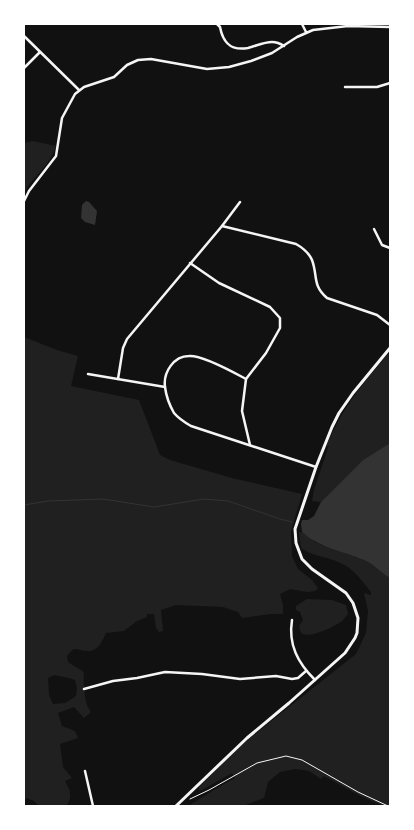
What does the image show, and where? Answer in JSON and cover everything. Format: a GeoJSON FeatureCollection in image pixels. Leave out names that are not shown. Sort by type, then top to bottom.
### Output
{"type":"FeatureCollection","features":[{"type":"Feature","properties":{"kind":"main road"},"geometry":{"type":"LineString","coordinates":[[176,806],[241,743],[290,703],[315,680],[349,647],[357,633],[358,618],[353,603],[346,593],[306,564],[302,559],[296,547],[296,524],[325,442],[338,415],[353,393],[390,348]]}},
{"type":"Feature","properties":{"kind":"street"},"geometry":{"type":"LineString","coordinates":[[217,24],[220,27],[226,44],[236,48],[247,48],[272,42],[285,46]]}},
{"type":"Feature","properties":{"kind":"street"},"geometry":{"type":"LineString","coordinates":[[302,24],[306,32]]}},
{"type":"Feature","properties":{"kind":"street"},"geometry":{"type":"LineString","coordinates":[[24,200],[29,191],[56,156],[62,118],[69,102],[79,90],[114,77],[127,65],[138,60],[151,59],[198,68],[217,69],[245,63],[272,53],[306,32],[325,28],[348,26],[390,27]]}},
{"type":"Feature","properties":{"kind":"street"},"geometry":{"type":"LineString","coordinates":[[24,36],[79,90]]}},
{"type":"Feature","properties":{"kind":"street"},"geometry":{"type":"LineString","coordinates":[[24,68],[40,52]]}},
{"type":"Feature","properties":{"kind":"street"},"geometry":{"type":"LineString","coordinates":[[345,87],[377,87],[390,83]]}},
{"type":"Feature","properties":{"kind":"street"},"geometry":{"type":"LineString","coordinates":[[118,379],[123,348],[128,338],[222,226],[240,202]]}},
{"type":"Feature","properties":{"kind":"street"},"geometry":{"type":"LineString","coordinates":[[222,226],[296,244],[305,249],[312,259],[317,285],[327,298],[377,315],[390,325]]}},
{"type":"Feature","properties":{"kind":"street"},"geometry":{"type":"LineString","coordinates":[[374,229],[382,245],[390,248]]}},
{"type":"Feature","properties":{"kind":"street"},"geometry":{"type":"LineString","coordinates":[[190,263],[219,283],[270,307],[280,318],[280,328],[266,353],[246,379],[242,411],[250,446]]}},
{"type":"Feature","properties":{"kind":"street"},"geometry":{"type":"LineString","coordinates":[[246,379],[226,368],[190,355],[174,361],[168,370],[165,380],[165,387],[174,412],[180,420],[191,426],[316,467]]}},
{"type":"Feature","properties":{"kind":"street"},"geometry":{"type":"LineString","coordinates":[[88,374],[165,387]]}},
{"type":"Feature","properties":{"kind":"street"},"geometry":{"type":"LineString","coordinates":[[292,620],[291,636],[293,648],[299,662],[315,680]]}},
{"type":"Feature","properties":{"kind":"street"},"geometry":{"type":"LineString","coordinates":[[84,689],[113,681],[165,672],[202,674],[240,679],[276,676],[292,679],[298,678],[306,671]]}},
{"type":"Feature","properties":{"kind":"street"},"geometry":{"type":"LineString","coordinates":[[85,771],[93,806]]}},
{"type":"Feature","properties":{"kind":"path"},"geometry":{"type":"LineString","coordinates":[[190,799],[257,763],[280,756],[286,756],[302,760],[374,800],[388,806]]}},
{"type":"Feature","properties":{"kind":"shaded area"},"geometry":{"type":"Polygon","coordinates":[[[33,141],[56,146],[46,165],[24,192],[24,143],[33,141]]]}},
{"type":"Feature","properties":{"kind":"shaded area"},"geometry":{"type":"Polygon","coordinates":[[[86,201],[89,202],[97,211],[95,225],[85,222],[81,218],[82,205],[86,201]]]}},
{"type":"Feature","properties":{"kind":"shaded area"},"geometry":{"type":"Polygon","coordinates":[[[24,337],[57,350],[78,356],[71,386],[139,400],[160,455],[170,460],[232,478],[302,494],[291,531],[292,556],[298,569],[312,580],[318,588],[315,591],[307,592],[290,589],[280,594],[283,605],[283,614],[242,618],[238,612],[223,607],[176,605],[161,610],[163,631],[159,632],[156,628],[154,614],[147,614],[147,617],[137,621],[124,631],[106,633],[100,645],[92,651],[75,649],[70,652],[67,656],[68,662],[84,672],[85,699],[91,712],[84,718],[74,707],[58,713],[62,726],[75,731],[78,738],[60,744],[63,767],[72,778],[65,781],[69,790],[70,799],[67,805],[39,806],[34,801],[26,798],[24,802],[24,337]],[[54,675],[48,678],[49,695],[53,704],[65,703],[76,696],[77,688],[75,680],[54,675]]]}},
{"type":"Feature","properties":{"kind":"shaded area"},"geometry":{"type":"Polygon","coordinates":[[[390,352],[390,443],[363,460],[321,502],[312,501],[314,490],[329,445],[326,447],[332,433],[354,396],[390,352]]]}},
{"type":"Feature","properties":{"kind":"shaded area"},"geometry":{"type":"Polygon","coordinates":[[[390,443],[390,578],[368,562],[316,542],[302,532],[301,524],[302,520],[308,520],[314,516],[321,502],[363,460],[390,443]]]}},
{"type":"Feature","properties":{"kind":"shaded area"},"geometry":{"type":"Polygon","coordinates":[[[299,532],[304,533],[317,543],[368,562],[390,578],[390,806],[366,799],[324,776],[321,779],[309,771],[295,769],[280,772],[268,782],[264,798],[243,806],[188,806],[235,778],[232,773],[202,790],[198,790],[199,787],[245,742],[356,654],[366,633],[368,611],[364,593],[371,595],[371,592],[355,573],[345,565],[340,562],[312,554],[301,548],[299,532]]]}},
{"type":"Feature","properties":{"kind":"shaded area"},"geometry":{"type":"Polygon","coordinates":[[[307,599],[332,600],[346,605],[348,614],[342,621],[334,626],[317,633],[307,635],[303,634],[299,626],[303,620],[300,612],[296,610],[296,606],[307,599]]]}},
{"type":"Feature","properties":{"kind":"waterway"},"geometry":{"type":"LineString","coordinates":[[24,505],[48,501],[103,499],[154,507],[204,499],[228,501],[292,522]]}}]}
